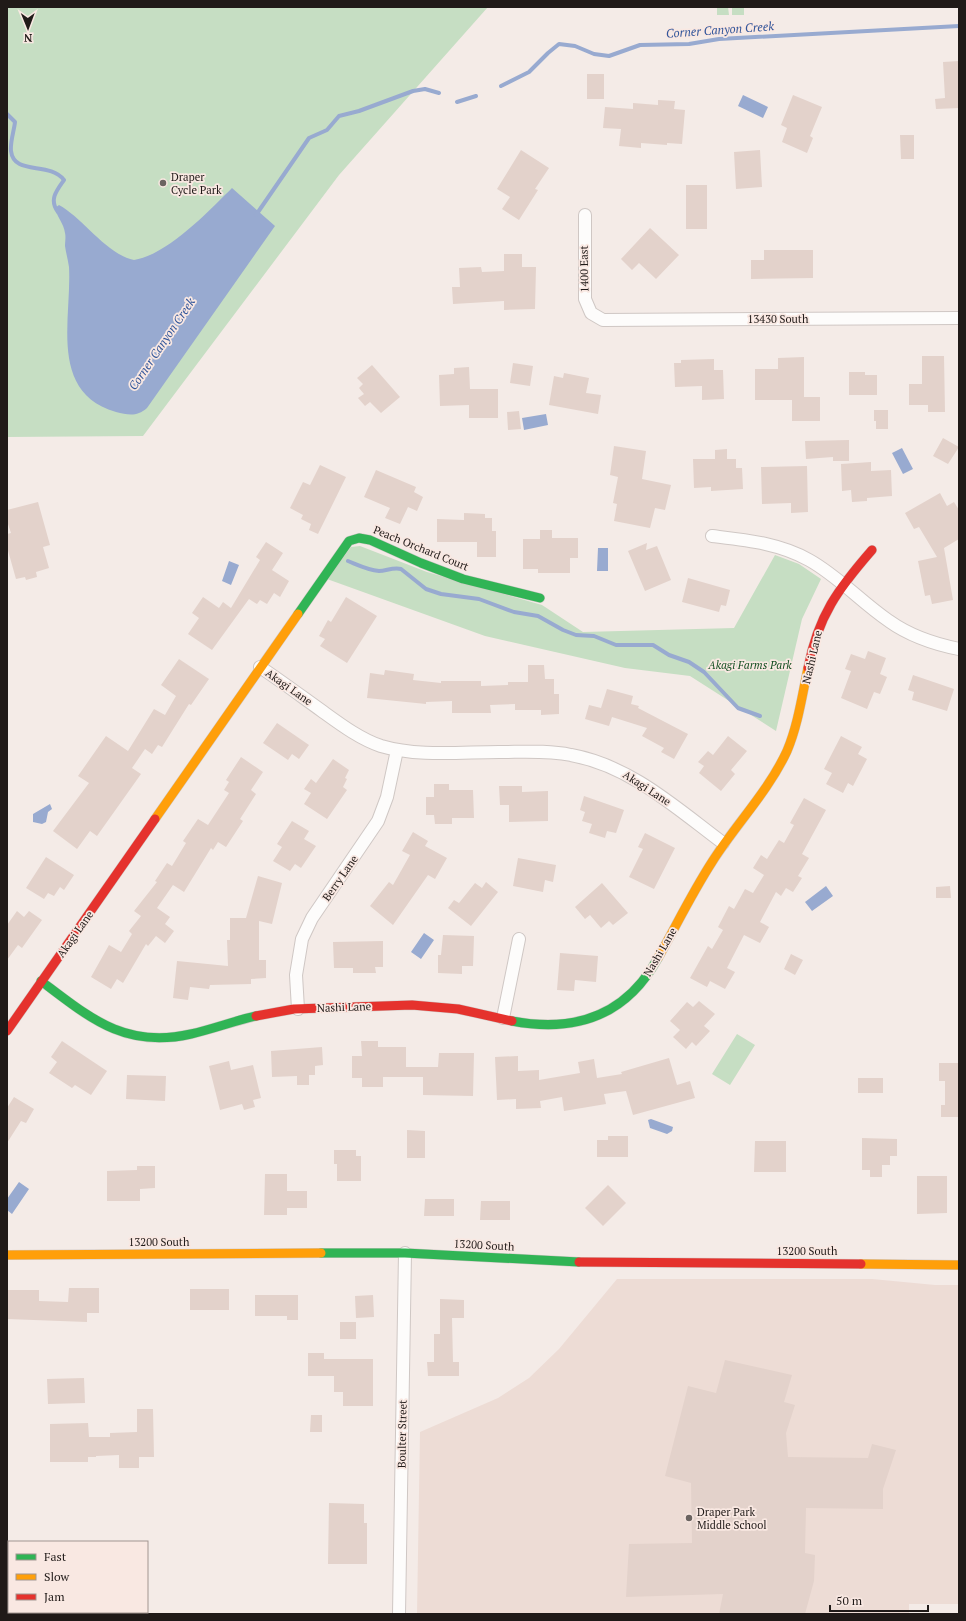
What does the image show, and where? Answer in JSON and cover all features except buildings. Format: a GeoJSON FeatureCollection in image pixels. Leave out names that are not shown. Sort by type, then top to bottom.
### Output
{"type":"FeatureCollection","features":[{"type":"Feature","properties":{"kind":"street","name":"1400 East"},"geometry":{"type":"LineString","coordinates":[[585,215],[585,299],[587,307],[597,318]]}},
{"type":"Feature","properties":{"kind":"street","name":"13430 South"},"geometry":{"type":"LineString","coordinates":[[597,318],[609,321],[959,318]]}},
{"type":"Feature","properties":{"kind":"street"},"geometry":{"type":"LineString","coordinates":[[712,536],[741,539],[788,550],[809,560],[843,584],[889,621],[906,631],[924,639],[959,649]]}},
{"type":"Feature","properties":{"kind":"street","name":"Peach Orchard Court"},"geometry":{"type":"LineString","coordinates":[[260,667],[343,547],[354,539],[370,540],[421,563],[463,579],[540,598]]}},
{"type":"Feature","properties":{"kind":"street","name":"Nashi Lane"},"geometry":{"type":"LineString","coordinates":[[41,981],[97,1021],[129,1035],[149,1039],[169,1039],[186,1036],[265,1014],[298,1009],[428,1006],[462,1010],[540,1025],[557,1026],[574,1023],[603,1013],[628,997],[651,971],[696,888],[723,843],[763,795],[777,773],[795,730],[818,630],[824,616],[843,584],[872,550]]}},
{"type":"Feature","properties":{"kind":"street","name":"Akagi Lane"},"geometry":{"type":"LineString","coordinates":[[7,1031],[260,667],[350,730],[375,743],[397,750],[430,752],[547,752],[595,760],[638,780],[723,843]]}},
{"type":"Feature","properties":{"kind":"street","name":"Berry Lane"},"geometry":{"type":"LineString","coordinates":[[298,1009],[296,975],[302,939],[312,918],[378,821],[387,797],[397,750]]}},
{"type":"Feature","properties":{"kind":"street"},"geometry":{"type":"LineString","coordinates":[[502,1018],[519,939]]}},
{"type":"Feature","properties":{"kind":"street","name":"13200 South"},"geometry":{"type":"LineString","coordinates":[[7,1255],[405,1253],[575,1262],[959,1265]]}},
{"type":"Feature","properties":{"kind":"street","name":"Boulter Street"},"geometry":{"type":"LineString","coordinates":[[398,1614],[405,1253]]}},
{"type":"Feature","properties":{"kind":"shaded area","name":"Draper Park Middle School"},"geometry":{"type":"Polygon","coordinates":[[[617,1279],[872,1279],[935,1285],[959,1285],[959,1604],[909,1604],[909,1614],[417,1614],[420,1432],[498,1398],[529,1378],[559,1349],[617,1279]]]}},
{"type":"Feature","properties":{"kind":"green space","name":"Draper Cycle Park"},"geometry":{"type":"Polygon","coordinates":[[[7,7],[488,7],[339,175],[143,436],[7,437],[7,7]]]}},
{"type":"Feature","properties":{"kind":"green space"},"geometry":{"type":"Polygon","coordinates":[[[717,7],[728,7],[729,15],[717,15],[717,7]]]}},
{"type":"Feature","properties":{"kind":"green space"},"geometry":{"type":"Polygon","coordinates":[[[732,7],[744,7],[744,15],[732,15],[732,7]]]}},
{"type":"Feature","properties":{"kind":"green space","name":"Akagi Farms Park"},"geometry":{"type":"Polygon","coordinates":[[[360,546],[427,572],[542,605],[583,632],[734,628],[775,555],[799,564],[821,579],[802,619],[776,731],[690,676],[625,668],[485,636],[327,579],[351,547],[360,546]]]}},
{"type":"Feature","properties":{"kind":"green space"},"geometry":{"type":"Polygon","coordinates":[[[737,1034],[755,1045],[730,1085],[712,1074],[737,1034]]]}},
{"type":"Feature","properties":{"kind":"water"},"geometry":{"type":"Polygon","coordinates":[[[743,95],[768,107],[763,118],[738,106],[743,95]]]}},
{"type":"Feature","properties":{"kind":"water"},"geometry":{"type":"Polygon","coordinates":[[[232,188],[275,226],[147,408],[140,413],[128,414],[116,412],[95,402],[80,388],[72,371],[68,351],[67,330],[69,267],[64,230],[55,208],[59,205],[77,218],[114,251],[134,260],[160,250],[187,231],[232,188]]]}},
{"type":"Feature","properties":{"kind":"water"},"geometry":{"type":"Polygon","coordinates":[[[546,414],[548,425],[524,430],[522,418],[546,414]]]}},
{"type":"Feature","properties":{"kind":"water"},"geometry":{"type":"Polygon","coordinates":[[[902,448],[913,469],[903,474],[892,453],[902,448]]]}},
{"type":"Feature","properties":{"kind":"water"},"geometry":{"type":"Polygon","coordinates":[[[598,548],[608,548],[608,571],[597,571],[598,548]]]}},
{"type":"Feature","properties":{"kind":"water"},"geometry":{"type":"Polygon","coordinates":[[[229,561],[239,565],[231,585],[222,581],[229,561]]]}},
{"type":"Feature","properties":{"kind":"water"},"geometry":{"type":"Polygon","coordinates":[[[50,804],[52,809],[48,812],[46,822],[42,824],[33,822],[33,814],[50,804]]]}},
{"type":"Feature","properties":{"kind":"water"},"geometry":{"type":"Polygon","coordinates":[[[826,886],[833,896],[812,911],[805,902],[826,886]]]}},
{"type":"Feature","properties":{"kind":"water"},"geometry":{"type":"Polygon","coordinates":[[[424,933],[434,940],[421,959],[411,952],[424,933]]]}},
{"type":"Feature","properties":{"kind":"water"},"geometry":{"type":"Polygon","coordinates":[[[651,1119],[673,1127],[672,1131],[667,1134],[650,1128],[648,1120],[651,1119]]]}},
{"type":"Feature","properties":{"kind":"water"},"geometry":{"type":"Polygon","coordinates":[[[19,1182],[29,1189],[12,1214],[7,1210],[7,1199],[19,1182]]]}},
{"type":"Feature","properties":{"kind":"waterway","name":"Corner Canyon Creek"},"geometry":{"type":"LineString","coordinates":[[501,86],[529,72],[559,44],[575,46],[594,54],[609,56],[640,45],[689,44],[719,39],[959,26]]}},
{"type":"Feature","properties":{"kind":"waterway","name":"Corner Canyon Creek"},"geometry":{"type":"LineString","coordinates":[[256,215],[309,138],[327,130],[339,116],[359,111],[413,91],[425,89],[439,93]]}},
{"type":"Feature","properties":{"kind":"waterway","name":"Corner Canyon Creek"},"geometry":{"type":"LineString","coordinates":[[457,102],[476,96]]}},
{"type":"Feature","properties":{"kind":"waterway","name":"Corner Canyon Creek"},"geometry":{"type":"LineString","coordinates":[[7,114],[15,122],[11,148],[14,159],[18,163],[25,166],[58,174],[64,180],[56,192],[54,200],[55,208],[58,212]]}},
{"type":"Feature","properties":{"kind":"waterway"},"geometry":{"type":"LineString","coordinates":[[348,561],[379,571],[395,568],[401,569],[426,589],[441,594],[479,599],[514,612],[538,616],[563,630],[576,635],[594,636],[616,645],[653,645],[669,655],[689,662],[704,672],[738,708],[760,716]]}},
{"type":"Feature","properties":{"kind":"traffic: fast"},"geometry":{"type":"LineString","coordinates":[[298,614],[349,541],[359,538],[370,540],[421,563],[463,579],[540,598]]}},
{"type":"Feature","properties":{"kind":"traffic: fast"},"geometry":{"type":"LineString","coordinates":[[512,1021],[535,1024],[557,1024],[577,1022],[597,1016],[614,1007],[631,994],[645,978],[658,958]]}},
{"type":"Feature","properties":{"kind":"traffic: fast"},"geometry":{"type":"LineString","coordinates":[[41,981],[93,1018],[127,1034],[168,1038],[191,1034],[256,1016]]}},
{"type":"Feature","properties":{"kind":"traffic: fast"},"geometry":{"type":"LineString","coordinates":[[321,1253],[405,1253],[579,1262]]}},
{"type":"Feature","properties":{"kind":"traffic: slow"},"geometry":{"type":"LineString","coordinates":[[155,819],[298,614]]}},
{"type":"Feature","properties":{"kind":"traffic: slow"},"geometry":{"type":"LineString","coordinates":[[658,958],[712,862],[771,780],[787,751],[794,731],[808,668]]}},
{"type":"Feature","properties":{"kind":"traffic: slow"},"geometry":{"type":"LineString","coordinates":[[7,1255],[321,1253]]}},
{"type":"Feature","properties":{"kind":"traffic: slow"},"geometry":{"type":"LineString","coordinates":[[861,1264],[959,1265]]}},
{"type":"Feature","properties":{"kind":"traffic: jam"},"geometry":{"type":"LineString","coordinates":[[808,668],[817,633],[831,604],[839,591],[872,550]]}},
{"type":"Feature","properties":{"kind":"traffic: jam"},"geometry":{"type":"LineString","coordinates":[[7,1031],[155,819]]}},
{"type":"Feature","properties":{"kind":"traffic: jam"},"geometry":{"type":"LineString","coordinates":[[256,1016],[294,1009],[412,1005],[458,1009],[512,1021]]}},
{"type":"Feature","properties":{"kind":"traffic: jam"},"geometry":{"type":"LineString","coordinates":[[579,1262],[861,1264]]}},
{"type":"Feature","properties":{"kind":"place","name":"Draper Cycle Park"},"geometry":{"type":"Point","coordinates":[163,183]}},
{"type":"Feature","properties":{"kind":"place","name":"Draper Park Middle School"},"geometry":{"type":"Point","coordinates":[689,1518]}}]}
